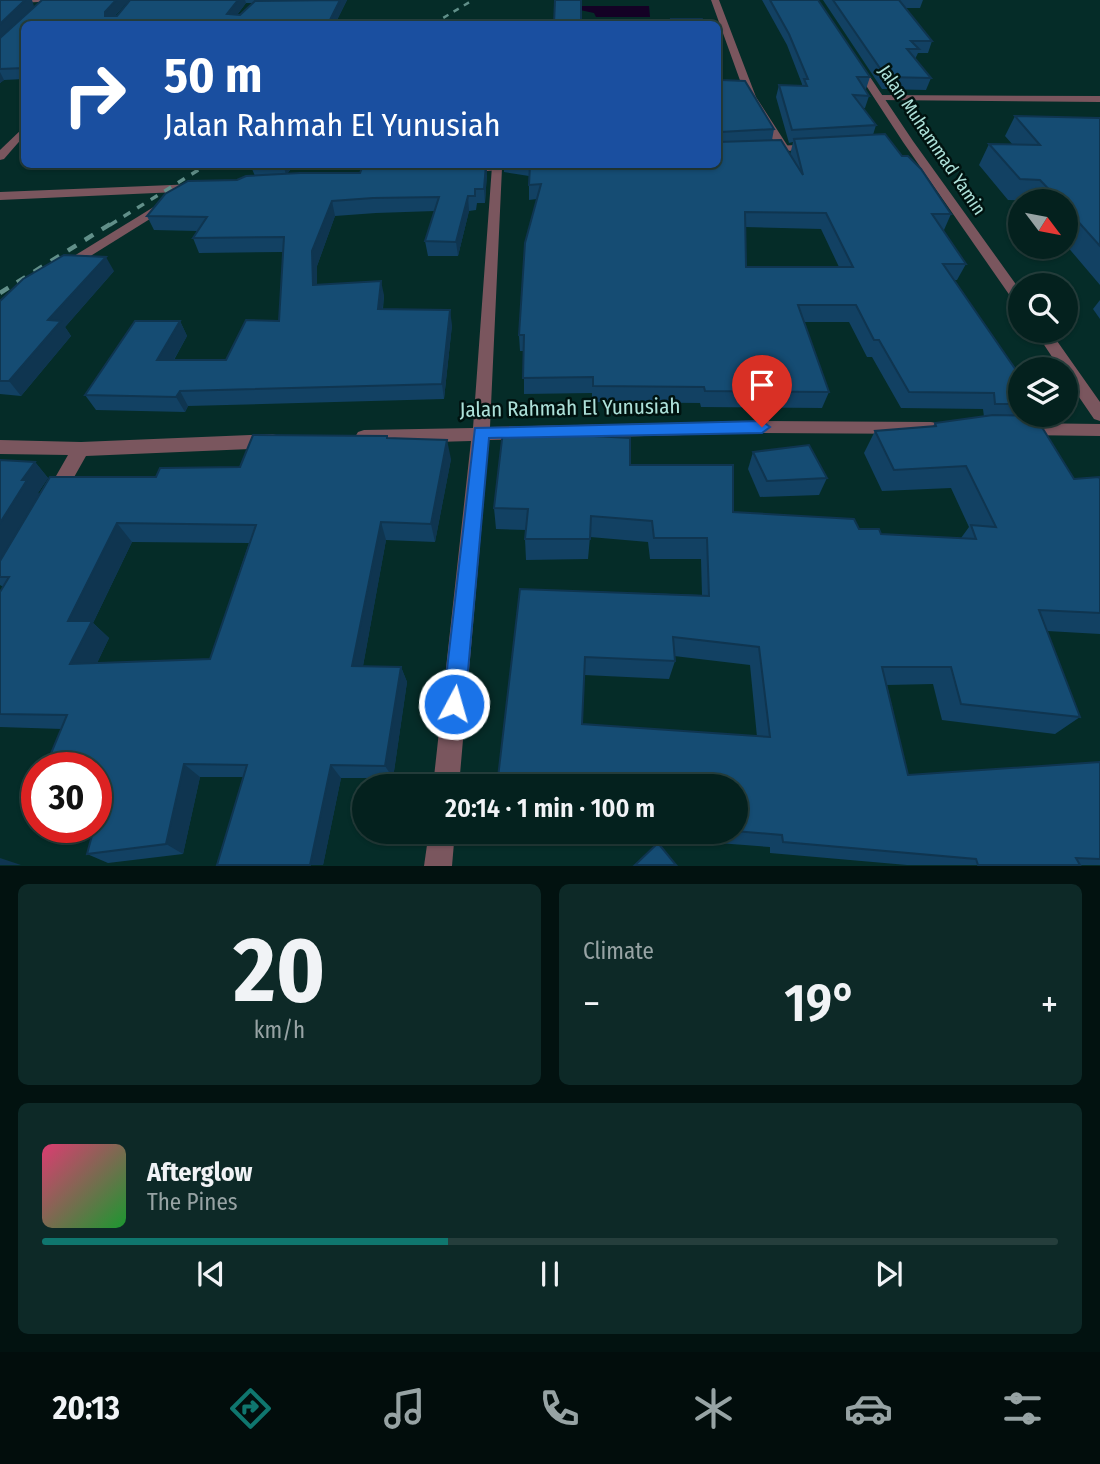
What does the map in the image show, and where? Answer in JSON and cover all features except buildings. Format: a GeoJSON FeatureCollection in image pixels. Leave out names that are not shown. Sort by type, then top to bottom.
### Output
{"type":"FeatureCollection","features":[{"type":"Feature","properties":{"kind":"street"},"geometry":{"type":"LineString","coordinates":[[0,2],[72,0]]}},
{"type":"Feature","properties":{"kind":"street"},"geometry":{"type":"LineString","coordinates":[[715,0],[751,97],[783,148]]}},
{"type":"Feature","properties":{"kind":"street"},"geometry":{"type":"LineString","coordinates":[[40,8],[48,1]]}},
{"type":"Feature","properties":{"kind":"street","name":"Jalan Muhammad Yamin"},"geometry":{"type":"LineString","coordinates":[[851,54],[908,142],[1008,283]]}},
{"type":"Feature","properties":{"kind":"street"},"geometry":{"type":"LineString","coordinates":[[878,96],[1100,99]]}},
{"type":"Feature","properties":{"kind":"street"},"geometry":{"type":"LineString","coordinates":[[0,157],[21,133]]}},
{"type":"Feature","properties":{"kind":"street"},"geometry":{"type":"LineString","coordinates":[[894,143],[908,142]]}},
{"type":"Feature","properties":{"kind":"street"},"geometry":{"type":"LineString","coordinates":[[721,152],[825,146]]}},
{"type":"Feature","properties":{"kind":"street"},"geometry":{"type":"LineString","coordinates":[[447,774],[481,432],[496,168],[454,170]]}},
{"type":"Feature","properties":{"kind":"street"},"geometry":{"type":"LineString","coordinates":[[0,196],[198,188],[56,272]]}},
{"type":"Feature","properties":{"kind":"street"},"geometry":{"type":"LineString","coordinates":[[1078,377],[1100,395]]}},
{"type":"Feature","properties":{"kind":"street"},"geometry":{"type":"LineString","coordinates":[[1078,382],[1100,415]]}},
{"type":"Feature","properties":{"kind":"street","name":"Jalan Rahmah El Yunusiah"},"geometry":{"type":"LineString","coordinates":[[343,438],[481,432],[762,427],[951,429]]}},
{"type":"Feature","properties":{"kind":"street"},"geometry":{"type":"LineString","coordinates":[[1005,429],[1100,430]]}},
{"type":"Feature","properties":{"kind":"street"},"geometry":{"type":"LineString","coordinates":[[0,447],[81,449],[288,440]]}},
{"type":"Feature","properties":{"kind":"street"},"geometry":{"type":"LineString","coordinates":[[41,519],[81,449]]}},
{"type":"Feature","properties":{"kind":"street"},"geometry":{"type":"LineString","coordinates":[[438,866],[441,844]]}},
{"type":"Feature","properties":{"kind":"shaded area"},"geometry":{"type":"Polygon","coordinates":[[[580,6],[649,6],[650,17],[596,17],[594,13],[580,10],[580,6]]]}},
{"type":"Feature","properties":{"kind":"railway"},"geometry":{"type":"LineString","coordinates":[[438,21],[473,0]]}},
{"type":"Feature","properties":{"kind":"railway"},"geometry":{"type":"LineString","coordinates":[[110,225],[202,168]]}},
{"type":"Feature","properties":{"kind":"railway"},"geometry":{"type":"LineString","coordinates":[[0,293],[112,223]]}},
{"type":"Feature","properties":{"kind":"route"},"geometry":{"type":"LineString","coordinates":[[454,704],[481,432],[762,427]]}}]}
